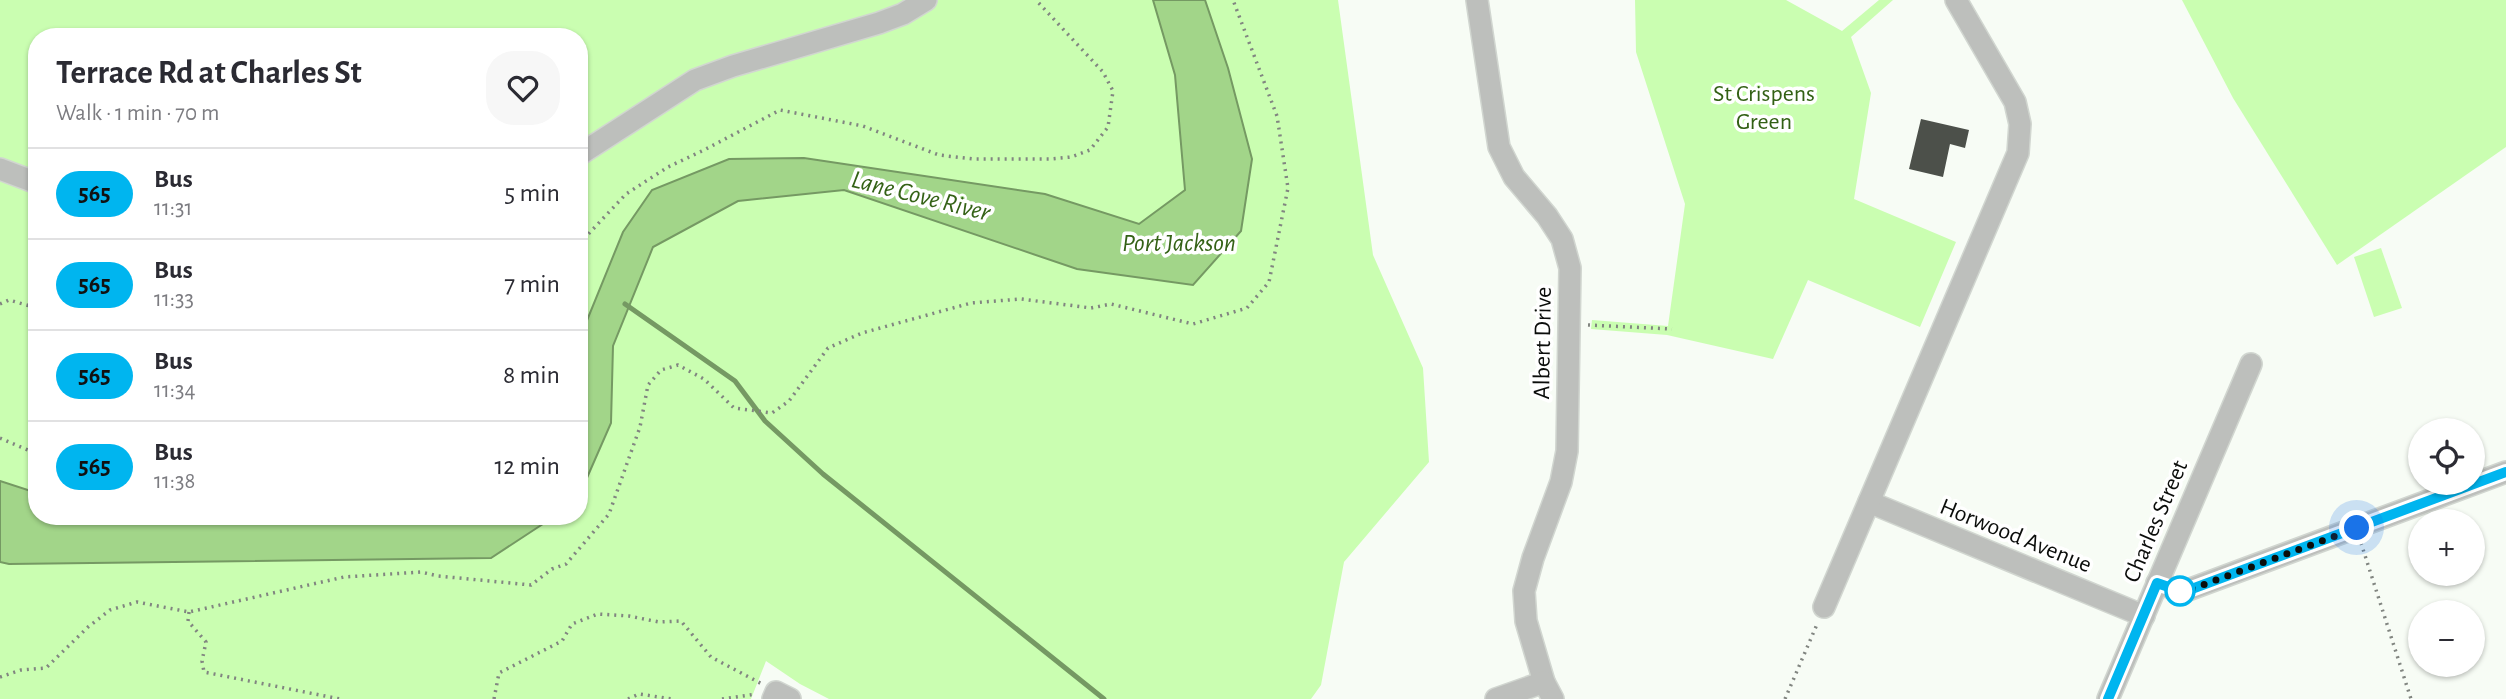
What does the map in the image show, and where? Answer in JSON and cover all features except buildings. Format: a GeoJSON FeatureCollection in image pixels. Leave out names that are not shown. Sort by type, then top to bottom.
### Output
{"type":"FeatureCollection","features":[{"type":"Feature","properties":{"kind":"street"},"geometry":{"type":"LineString","coordinates":[[588,149],[695,80],[733,66],[879,23],[903,14],[926,0]]}},
{"type":"Feature","properties":{"kind":"street","name":"Albert Drive"},"geometry":{"type":"LineString","coordinates":[[1477,0],[1499,147],[1514,177],[1547,216],[1562,239],[1570,268],[1567,451],[1561,482],[1524,591],[1526,621],[1548,690]]}},
{"type":"Feature","properties":{"kind":"street"},"geometry":{"type":"LineString","coordinates":[[1824,607],[2018,153],[2020,124],[2015,102],[1956,0]]}},
{"type":"Feature","properties":{"kind":"street"},"geometry":{"type":"LineString","coordinates":[[0,169],[28,180]]}},
{"type":"Feature","properties":{"kind":"street","name":"Charles Street"},"geometry":{"type":"LineString","coordinates":[[2108,699],[2251,363]]}},
{"type":"Feature","properties":{"kind":"street"},"geometry":{"type":"LineString","coordinates":[[2157,583],[2180,591],[2189,590],[2506,472]]}},
{"type":"Feature","properties":{"kind":"street","name":"Horwood Avenue"},"geometry":{"type":"LineString","coordinates":[[1869,502],[2144,616]]}},
{"type":"Feature","properties":{"kind":"street"},"geometry":{"type":"LineString","coordinates":[[1496,699],[1548,690]]}},
{"type":"Feature","properties":{"kind":"path"},"geometry":{"type":"LineString","coordinates":[[588,234],[626,194],[668,167],[780,110],[863,125],[939,155],[973,159],[1050,159],[1071,157],[1090,150],[1108,127],[1113,91],[1103,72],[1036,0]]}},
{"type":"Feature","properties":{"kind":"path"},"geometry":{"type":"LineString","coordinates":[[0,677],[20,670],[46,668],[110,610],[137,602],[190,612],[344,577],[421,572],[438,576],[531,584],[552,569],[566,564],[609,514],[640,427],[648,385],[661,370],[678,365],[704,379],[734,408],[772,413],[789,401],[828,348],[862,333],[971,303],[1021,299],[1091,308],[1111,304],[1193,324],[1247,308],[1269,282],[1288,188],[1277,116],[1233,0]]}},
{"type":"Feature","properties":{"kind":"path"},"geometry":{"type":"LineString","coordinates":[[0,304],[9,300],[28,305]]}},
{"type":"Feature","properties":{"kind":"path"},"geometry":{"type":"LineString","coordinates":[[1568,324],[1672,329]]}},
{"type":"Feature","properties":{"kind":"path"},"geometry":{"type":"LineString","coordinates":[[0,438],[28,450]]}},
{"type":"Feature","properties":{"kind":"path"},"geometry":{"type":"LineString","coordinates":[[2357,528],[2411,699]]}},
{"type":"Feature","properties":{"kind":"path"},"geometry":{"type":"LineString","coordinates":[[1785,699],[1824,607]]}},
{"type":"Feature","properties":{"kind":"path"},"geometry":{"type":"LineString","coordinates":[[190,612],[188,621],[206,642],[202,661],[204,671],[340,699]]}},
{"type":"Feature","properties":{"kind":"path"},"geometry":{"type":"LineString","coordinates":[[494,699],[499,673],[562,641],[572,624],[598,614],[659,622],[681,621],[711,657],[780,696]]}},
{"type":"Feature","properties":{"kind":"path"},"geometry":{"type":"LineString","coordinates":[[628,699],[639,694],[672,699]]}},
{"type":"Feature","properties":{"kind":"path"},"geometry":{"type":"LineString","coordinates":[[722,699],[780,696]]}},
{"type":"Feature","properties":{"kind":"green space"},"geometry":{"type":"Polygon","coordinates":[[[0,0],[1153,0],[1175,75],[1185,191],[1139,224],[1045,194],[804,158],[729,159],[588,317],[588,28],[28,28],[28,490],[0,481],[0,0]]]}},
{"type":"Feature","properties":{"kind":"green space"},"geometry":{"type":"Polygon","coordinates":[[[1205,0],[1338,0],[1373,255],[1423,368],[1429,462],[1344,562],[1321,685],[1311,699],[829,699],[800,684],[766,661],[751,699],[0,699],[0,562],[491,558],[541,525],[588,525],[588,475],[611,423],[613,347],[653,247],[738,201],[844,190],[1077,269],[1193,285],[1228,68],[1205,0]]]}},
{"type":"Feature","properties":{"kind":"green space","name":"St Crispens Green"},"geometry":{"type":"Polygon","coordinates":[[[1635,0],[1786,0],[1842,31],[1879,0],[1893,0],[1851,37],[1871,93],[1854,199],[1956,242],[1920,327],[1808,280],[1773,359],[1667,335],[1591,329],[1592,320],[1668,326],[1685,204],[1636,52],[1635,0]]]}},
{"type":"Feature","properties":{"kind":"green space"},"geometry":{"type":"Polygon","coordinates":[[[2182,0],[2506,0],[2506,147],[2337,265],[2233,98],[2182,0]]]}},
{"type":"Feature","properties":{"kind":"green space"},"geometry":{"type":"Polygon","coordinates":[[[2381,248],[2402,308],[2374,317],[2354,257],[2381,248]]]}},
{"type":"Feature","properties":{"kind":"water","name":"Port Jackson"},"geometry":{"type":"Polygon","coordinates":[[[1153,0],[1205,0],[1228,68],[1252,159],[1241,231],[1193,285],[1077,269],[844,190],[738,201],[653,247],[613,346],[611,423],[588,475],[588,318],[623,232],[652,190],[729,159],[804,158],[1045,194],[1139,224],[1185,190],[1175,75],[1153,0]]]}},
{"type":"Feature","properties":{"kind":"water"},"geometry":{"type":"Polygon","coordinates":[[[0,481],[28,490],[28,525],[541,525],[491,558],[0,562],[0,481]]]}},
{"type":"Feature","properties":{"kind":"waterway"},"geometry":{"type":"LineString","coordinates":[[625,304],[735,381],[765,421],[823,474],[1104,699]]}},
{"type":"Feature","properties":{"kind":"bus line","name":"565"},"geometry":{"type":"LineString","coordinates":[[2108,699],[2157,583],[2180,591],[2189,590],[2506,472]]}},
{"type":"Feature","properties":{"kind":"route"},"geometry":{"type":"LineString","coordinates":[[2180,591],[2357,528]]}},
{"type":"Feature","properties":{"kind":"water label","name":"Lane Cove River"},"geometry":{"type":"Point","coordinates":[921,195]}}]}
